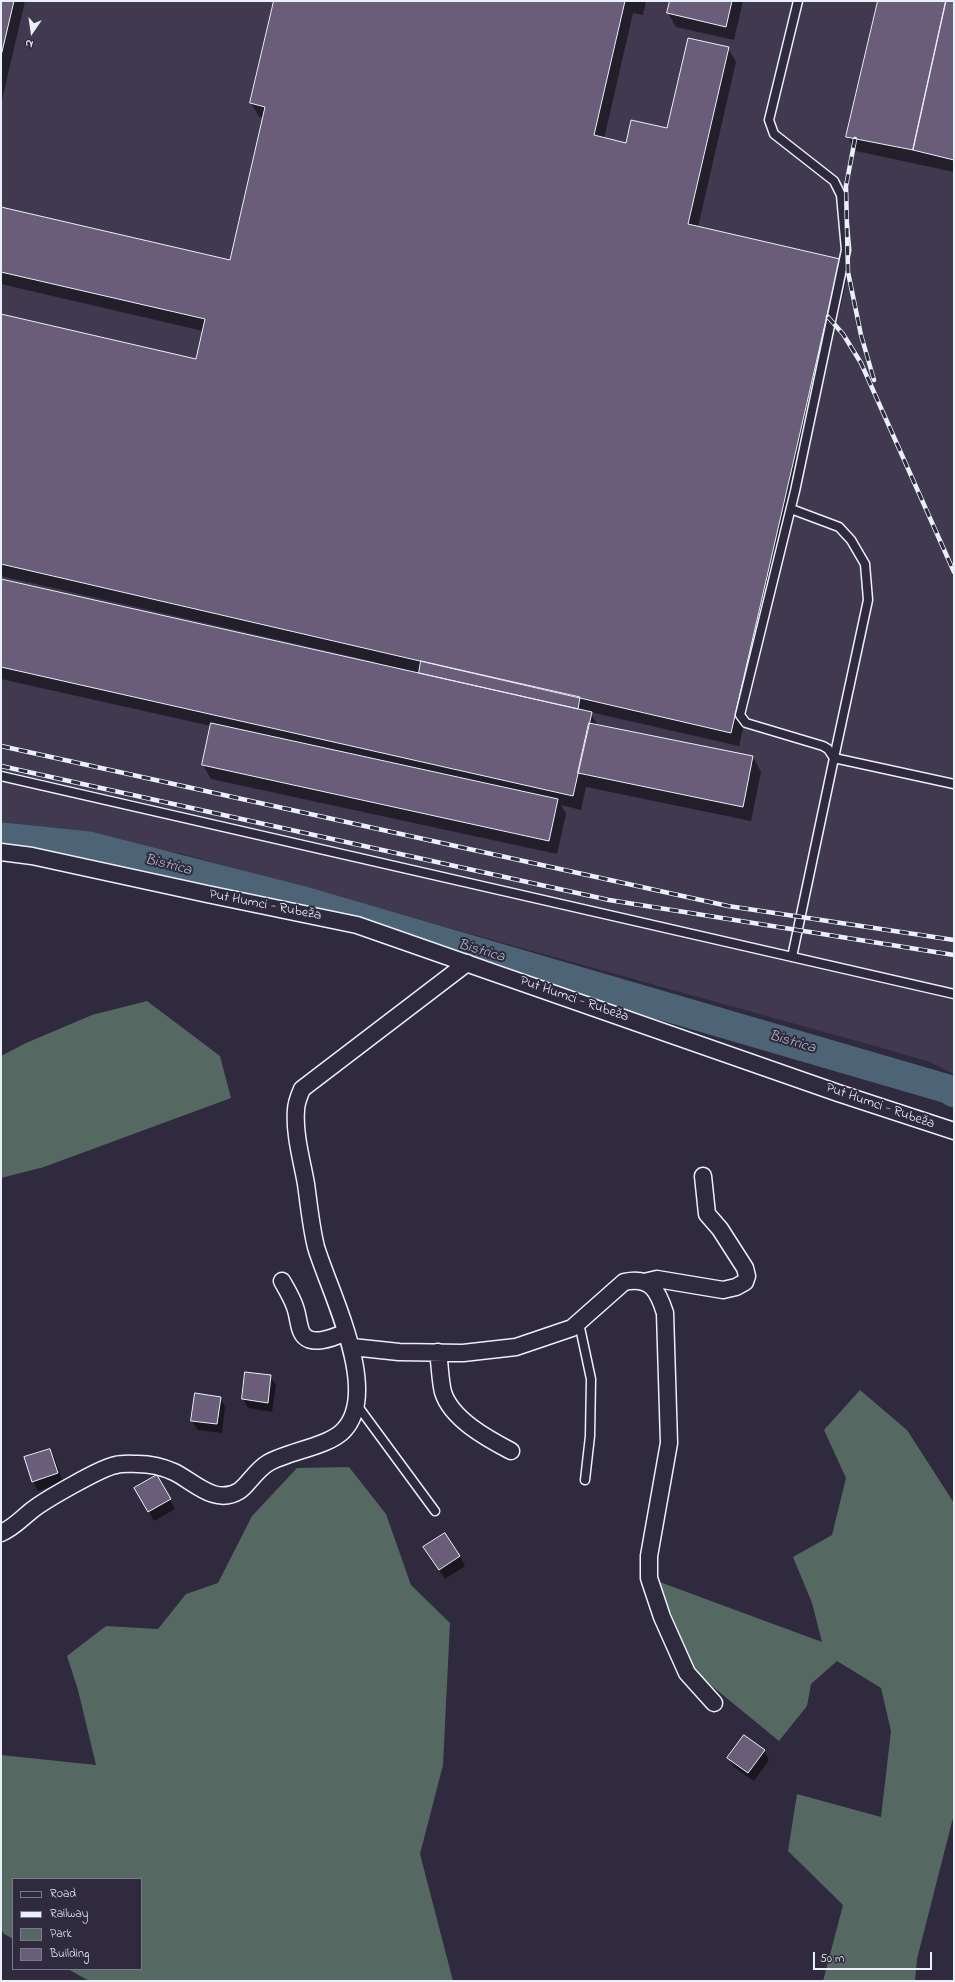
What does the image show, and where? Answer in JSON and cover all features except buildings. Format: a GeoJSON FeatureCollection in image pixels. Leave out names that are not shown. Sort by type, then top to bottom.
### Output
{"type":"FeatureCollection","features":[{"type":"Feature","properties":{"kind":"street","name":"Put Humci - Rubeža"},"geometry":{"type":"LineString","coordinates":[[1,852],[32,856],[207,894],[356,924],[954,1131]]}},
{"type":"Feature","properties":{"kind":"street"},"geometry":{"type":"LineString","coordinates":[[1,1533],[20,1522],[32,1510],[83,1479],[114,1464],[159,1466],[176,1473],[208,1493],[224,1495],[238,1491],[253,1474],[268,1462],[330,1439],[343,1431],[352,1418],[357,1405],[358,1391],[352,1347],[316,1245],[297,1132],[296,1111],[298,1101],[302,1089],[467,963]]}},
{"type":"Feature","properties":{"kind":"street"},"geometry":{"type":"LineString","coordinates":[[644,1282],[657,1279],[722,1290],[736,1287],[745,1282],[747,1276],[744,1268],[720,1229],[707,1214],[703,1176]]}},
{"type":"Feature","properties":{"kind":"street"},"geometry":{"type":"LineString","coordinates":[[352,1347],[399,1352],[463,1352],[516,1347],[572,1328],[624,1282],[630,1280],[644,1282],[653,1286],[659,1294],[665,1313],[669,1443],[649,1556],[649,1578],[662,1617],[687,1673],[714,1702]]}},
{"type":"Feature","properties":{"kind":"street"},"geometry":{"type":"LineString","coordinates":[[282,1281],[295,1306],[302,1333],[306,1338],[313,1340],[325,1340],[346,1332]]}},
{"type":"Feature","properties":{"kind":"street"},"geometry":{"type":"LineString","coordinates":[[438,1352],[443,1393],[458,1416],[483,1436],[511,1451]]}},
{"type":"Feature","properties":{"kind":"lane"},"geometry":{"type":"LineString","coordinates":[[798,1],[770,120],[774,134],[834,181],[841,195],[846,250],[791,510],[740,715],[746,724],[823,746],[834,758],[954,784]]}},
{"type":"Feature","properties":{"kind":"lane"},"geometry":{"type":"LineString","coordinates":[[791,510],[839,527],[851,540],[865,564],[868,600],[792,957]]}},
{"type":"Feature","properties":{"kind":"lane"},"geometry":{"type":"LineString","coordinates":[[1,776],[954,994]]}},
{"type":"Feature","properties":{"kind":"lane"},"geometry":{"type":"LineString","coordinates":[[579,1323],[590,1379],[590,1436],[585,1480]]}},
{"type":"Feature","properties":{"kind":"lane"},"geometry":{"type":"LineString","coordinates":[[357,1405],[435,1511]]}},
{"type":"Feature","properties":{"kind":"shaded area"},"geometry":{"type":"Polygon","coordinates":[[[1,1],[954,1],[954,1074],[930,1062],[882,1048],[183,854],[73,835],[1,826],[1,1]]]}},
{"type":"Feature","properties":{"kind":"green space"},"geometry":{"type":"Polygon","coordinates":[[[147,1001],[220,1056],[231,1098],[44,1167],[1,1178],[1,1056],[26,1043],[92,1015],[147,1001]]]}},
{"type":"Feature","properties":{"kind":"green space"},"geometry":{"type":"Polygon","coordinates":[[[860,1390],[907,1430],[954,1503],[954,1814],[917,1959],[915,1981],[823,1981],[843,1905],[788,1851],[797,1794],[881,1817],[891,1731],[881,1688],[837,1661],[811,1684],[807,1706],[779,1741],[696,1673],[657,1581],[822,1642],[812,1603],[793,1557],[832,1535],[846,1478],[824,1430],[860,1390]]]}},
{"type":"Feature","properties":{"kind":"green space"},"geometry":{"type":"Polygon","coordinates":[[[349,1467],[386,1514],[411,1585],[450,1623],[443,1765],[420,1854],[453,1981],[89,1981],[70,1970],[142,1970],[142,1878],[12,1878],[12,1938],[4,1934],[1,1929],[1,1755],[96,1765],[78,1690],[67,1656],[106,1626],[158,1629],[186,1594],[218,1583],[252,1516],[297,1468],[349,1467]]]}},
{"type":"Feature","properties":{"kind":"waterway","name":"Bistrica"},"geometry":{"type":"LineString","coordinates":[[1,837],[89,846],[300,900],[948,1089],[954,1093]]}},
{"type":"Feature","properties":{"kind":"railway"},"geometry":{"type":"LineString","coordinates":[[855,139],[846,186],[848,272],[861,335],[874,380]]}},
{"type":"Feature","properties":{"kind":"railway"},"geometry":{"type":"LineString","coordinates":[[828,317],[843,334],[861,363],[954,572]]}},
{"type":"Feature","properties":{"kind":"railway"},"geometry":{"type":"LineString","coordinates":[[1,746],[728,906],[954,940]]}},
{"type":"Feature","properties":{"kind":"railway"},"geometry":{"type":"LineString","coordinates":[[1,766],[609,900],[954,955]]}}]}
